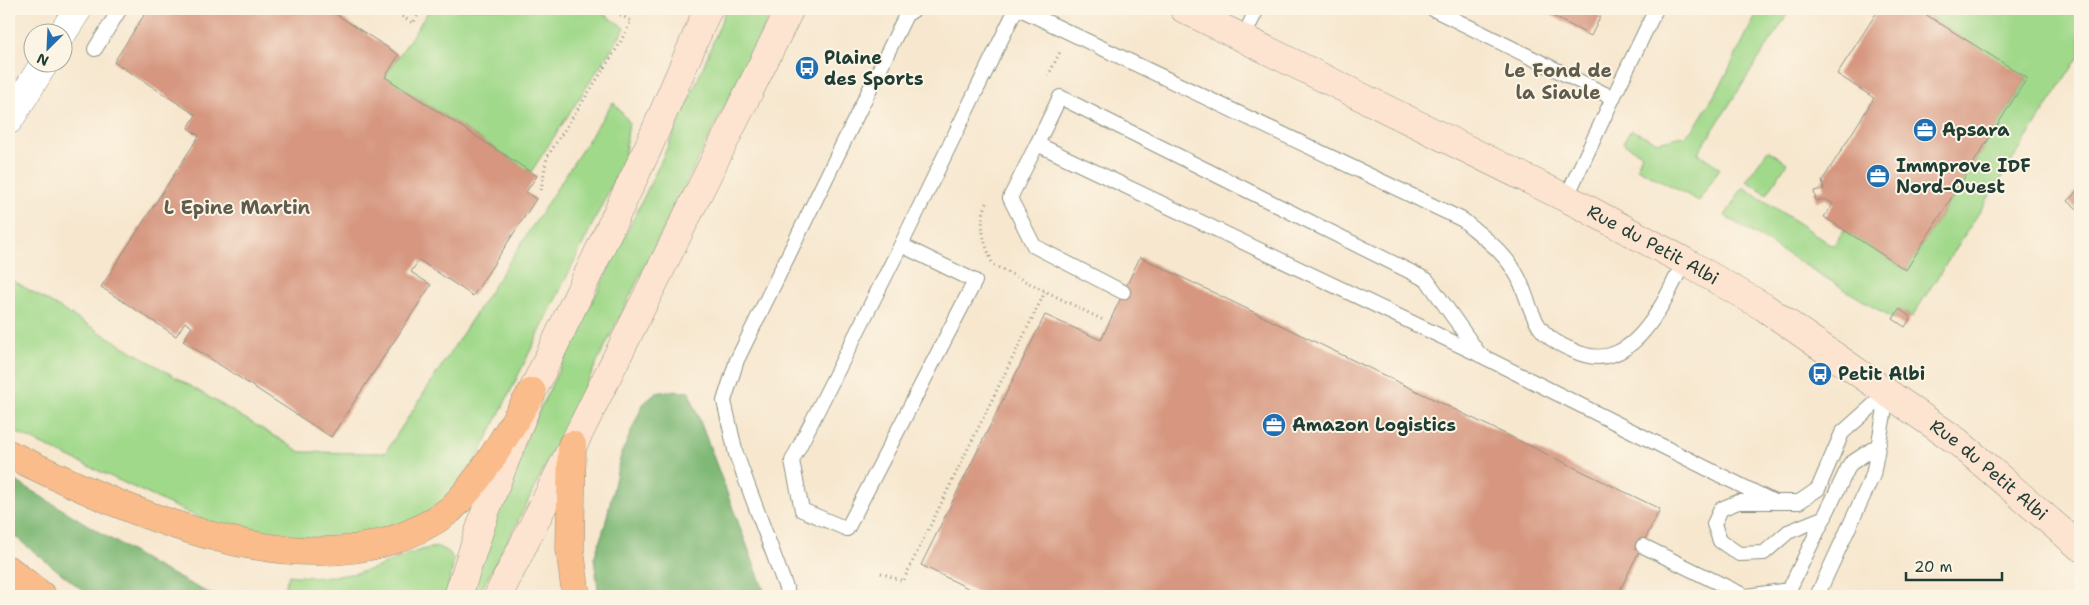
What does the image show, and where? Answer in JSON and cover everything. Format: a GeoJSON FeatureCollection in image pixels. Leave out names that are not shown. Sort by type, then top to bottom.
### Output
{"type":"FeatureCollection","features":[{"type":"Feature","properties":{"kind":"highway"},"geometry":{"type":"LineString","coordinates":[[9,454],[155,523],[239,554],[268,560],[304,564],[345,563],[377,555],[404,544],[427,530],[450,510],[472,487],[532,392]]}},
{"type":"Feature","properties":{"kind":"highway"},"geometry":{"type":"LineString","coordinates":[[572,446],[570,549],[576,596]]}},
{"type":"Feature","properties":{"kind":"highway"},"geometry":{"type":"LineString","coordinates":[[9,570],[42,596]]}},
{"type":"Feature","properties":{"kind":"main road"},"geometry":{"type":"LineString","coordinates":[[458,596],[493,488],[532,392],[651,142],[708,9]]}},
{"type":"Feature","properties":{"kind":"main road"},"geometry":{"type":"LineString","coordinates":[[498,596],[790,9]]}},
{"type":"Feature","properties":{"kind":"main road","name":"Rue du Petit Albi"},"geometry":{"type":"LineString","coordinates":[[1184,9],[1566,198],[1684,261],[1764,307],[1958,442],[2080,547]]}},
{"type":"Feature","properties":{"kind":"street"},"geometry":{"type":"LineString","coordinates":[[70,22],[78,9]]}},
{"type":"Feature","properties":{"kind":"street"},"geometry":{"type":"LineString","coordinates":[[9,120],[39,72]]}},
{"type":"Feature","properties":{"kind":"lane"},"geometry":{"type":"LineString","coordinates":[[95,49],[120,9]]}},
{"type":"Feature","properties":{"kind":"lane"},"geometry":{"type":"LineString","coordinates":[[790,596],[736,454],[724,402],[741,351],[906,15],[915,9]]}},
{"type":"Feature","properties":{"kind":"lane"},"geometry":{"type":"LineString","coordinates":[[901,245],[975,281],[847,529],[802,510],[792,461],[901,245],[1016,9]]}},
{"type":"Feature","properties":{"kind":"lane"},"geometry":{"type":"LineString","coordinates":[[1020,9],[1463,220],[1502,253],[1518,276],[1539,326],[1557,343],[1583,356],[1612,354],[1634,343],[1660,311],[1684,261]]}},
{"type":"Feature","properties":{"kind":"lane"},"geometry":{"type":"LineString","coordinates":[[1243,38],[1257,9]]}},
{"type":"Feature","properties":{"kind":"lane"},"geometry":{"type":"LineString","coordinates":[[1433,9],[1613,98]]}},
{"type":"Feature","properties":{"kind":"lane"},"geometry":{"type":"LineString","coordinates":[[1566,198],[1656,9]]}},
{"type":"Feature","properties":{"kind":"lane"},"geometry":{"type":"LineString","coordinates":[[1123,292],[1034,246],[1010,198],[1060,97],[1426,280],[1480,355]]}},
{"type":"Feature","properties":{"kind":"lane"},"geometry":{"type":"LineString","coordinates":[[1037,144],[1480,355],[1774,502]]}},
{"type":"Feature","properties":{"kind":"lane"},"geometry":{"type":"LineString","coordinates":[[1818,596],[1873,475],[1888,392]]}},
{"type":"Feature","properties":{"kind":"lane"},"geometry":{"type":"LineString","coordinates":[[1825,517],[1788,532],[1764,553],[1739,554],[1720,541],[1714,524],[1721,509],[1738,502],[1798,502],[1818,489],[1842,433],[1888,392]]}},
{"type":"Feature","properties":{"kind":"lane"},"geometry":{"type":"LineString","coordinates":[[1643,546],[1746,596],[1790,590],[1850,464],[1877,446]]}},
{"type":"Feature","properties":{"kind":"path"},"geometry":{"type":"LineString","coordinates":[[389,9],[413,24],[422,9]]}},
{"type":"Feature","properties":{"kind":"path"},"geometry":{"type":"LineString","coordinates":[[541,190],[547,157],[619,45],[631,21],[611,9]]}},
{"type":"Feature","properties":{"kind":"path"},"geometry":{"type":"LineString","coordinates":[[881,573],[902,581],[1045,292]]}},
{"type":"Feature","properties":{"kind":"green space"},"geometry":{"type":"Polygon","coordinates":[[[430,9],[596,9],[625,28],[531,172],[385,77],[430,9]]]}},
{"type":"Feature","properties":{"kind":"green space"},"geometry":{"type":"Polygon","coordinates":[[[726,9],[761,9],[771,13],[517,523],[478,596],[469,596],[513,468],[654,177],[704,66],[726,9]]]}},
{"type":"Feature","properties":{"kind":"green space"},"geometry":{"type":"Polygon","coordinates":[[[1759,9],[1791,9],[1698,153],[1720,168],[1699,201],[1637,168],[1642,154],[1623,143],[1631,130],[1658,142],[1686,135],[1693,130],[1723,81],[1759,9]]]}},
{"type":"Feature","properties":{"kind":"green space"},"geometry":{"type":"Polygon","coordinates":[[[1917,9],[2080,9],[2080,55],[1912,317],[1899,309],[1893,319],[1725,216],[1743,187],[1833,246],[1844,230],[1906,270],[2027,79],[1917,9]]]}},
{"type":"Feature","properties":{"kind":"green space"},"geometry":{"type":"Polygon","coordinates":[[[613,102],[629,122],[624,160],[479,455],[448,498],[408,526],[331,550],[225,530],[9,429],[9,278],[301,452],[385,453],[613,102]]]}},
{"type":"Feature","properties":{"kind":"green space"},"geometry":{"type":"Polygon","coordinates":[[[1768,150],[1787,163],[1767,194],[1746,181],[1768,150]]]}},
{"type":"Feature","properties":{"kind":"green space"},"geometry":{"type":"Polygon","coordinates":[[[668,391],[689,392],[766,596],[599,596],[594,558],[605,525],[621,455],[643,404],[656,393],[668,391]]]}},
{"type":"Feature","properties":{"kind":"green space"},"geometry":{"type":"Polygon","coordinates":[[[9,477],[152,564],[214,596],[90,596],[9,532],[9,477]]]}},
{"type":"Feature","properties":{"kind":"green space"},"geometry":{"type":"Polygon","coordinates":[[[438,547],[449,552],[454,561],[446,596],[281,596],[289,575],[325,576],[353,574],[408,554],[438,547]]]}},
{"type":"Feature","properties":{"kind":"building"},"geometry":{"type":"Polygon","coordinates":[[[9,9],[17,9],[9,21],[9,9]]]}},
{"type":"Feature","properties":{"kind":"building"},"geometry":{"type":"Polygon","coordinates":[[[148,9],[290,9],[297,13],[299,9],[328,9],[399,55],[385,77],[537,176],[526,192],[536,199],[473,296],[419,260],[411,272],[431,285],[331,437],[183,341],[192,327],[185,322],[176,336],[101,287],[199,136],[188,128],[196,115],[114,62],[148,9]]]}},
{"type":"Feature","properties":{"kind":"building"},"geometry":{"type":"Polygon","coordinates":[[[1539,9],[1604,9],[1591,36],[1539,9]]]}},
{"type":"Feature","properties":{"kind":"building","name":"Apsara"},"geometry":{"type":"Polygon","coordinates":[[[1879,9],[1917,9],[2027,78],[1906,270],[1824,217],[1833,204],[1826,199],[1816,201],[1814,191],[1824,189],[1822,181],[1874,98],[1837,74],[1879,9]]]}},
{"type":"Feature","properties":{"kind":"building"},"geometry":{"type":"Polygon","coordinates":[[[2080,187],[2080,211],[2068,201],[2080,187]]]}},
{"type":"Feature","properties":{"kind":"building","name":"Amazon Logistics"},"geometry":{"type":"Polygon","coordinates":[[[1140,257],[1660,509],[1617,596],[979,596],[980,594],[921,565],[1045,315],[1101,340],[1140,257]]]}},
{"type":"Feature","properties":{"kind":"building"},"geometry":{"type":"Polygon","coordinates":[[[1899,309],[1911,317],[1905,327],[1893,319],[1899,309]]]}},
{"type":"Feature","properties":{"kind":"place","name":"Plaine des Sports"},"geometry":{"type":"Point","coordinates":[807,68]}},
{"type":"Feature","properties":{"kind":"place","name":"Apsara"},"geometry":{"type":"Point","coordinates":[1925,130]}},
{"type":"Feature","properties":{"kind":"place","name":"Immprove IDF Nord-Ouest"},"geometry":{"type":"Point","coordinates":[1878,176]}},
{"type":"Feature","properties":{"kind":"place","name":"Petit Albi"},"geometry":{"type":"Point","coordinates":[1820,374]}},
{"type":"Feature","properties":{"kind":"place","name":"Amazon Logistics"},"geometry":{"type":"Point","coordinates":[1274,425]}},
{"type":"Feature","properties":{"kind":"district","name":"Le Fond de la Siaule"},"geometry":{"type":"Point","coordinates":[1558,81]}},
{"type":"Feature","properties":{"kind":"district","name":"L Epine Martin"},"geometry":{"type":"Point","coordinates":[237,207]}}]}
